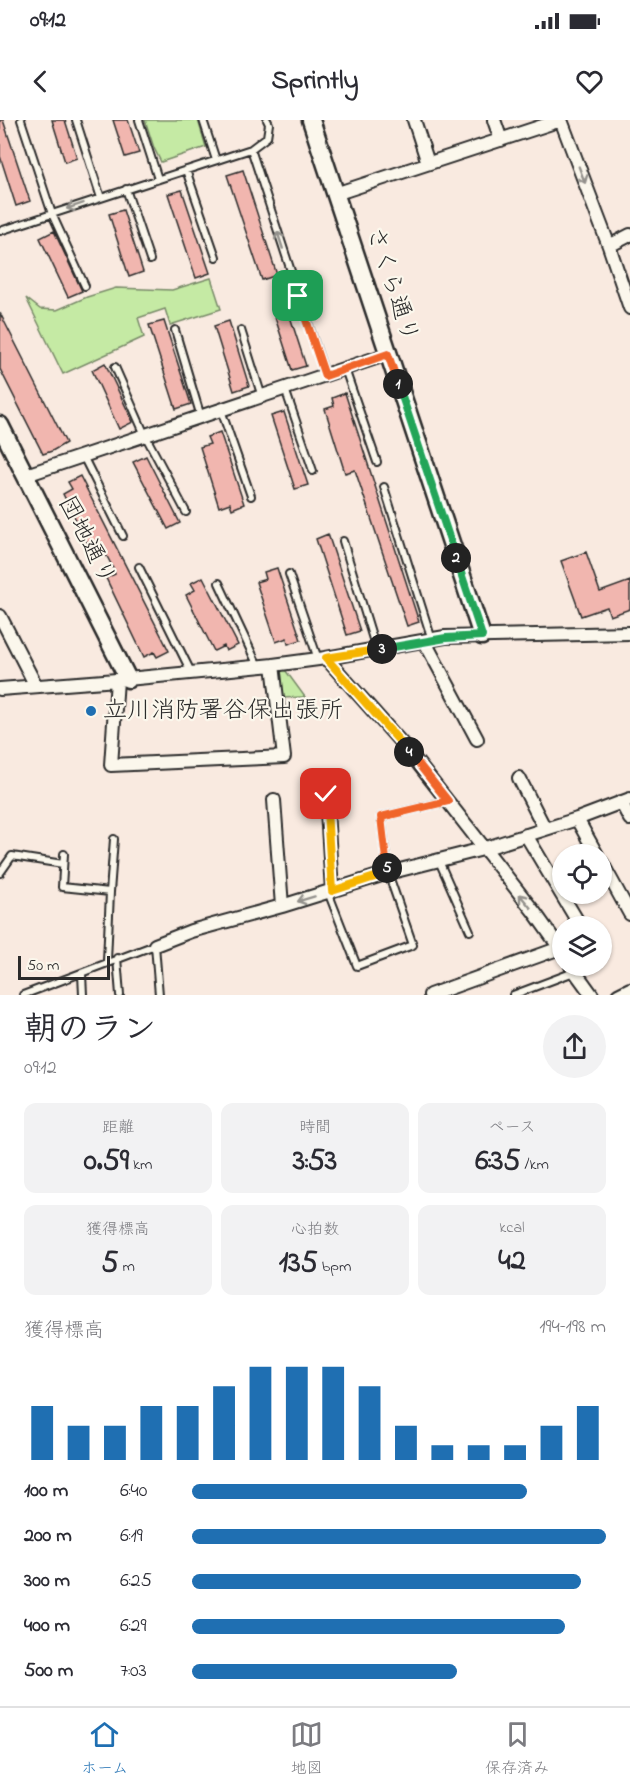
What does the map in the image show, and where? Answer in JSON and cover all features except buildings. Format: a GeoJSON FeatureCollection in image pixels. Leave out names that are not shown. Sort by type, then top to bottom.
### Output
{"type":"FeatureCollection","features":[{"type":"Feature","properties":{"kind":"street","name":"さくら通り"},"geometry":{"type":"LineString","coordinates":[[311,120],[482,636]]}},
{"type":"Feature","properties":{"kind":"street"},"geometry":{"type":"LineString","coordinates":[[414,120],[428,164]]}},
{"type":"Feature","properties":{"kind":"street"},"geometry":{"type":"LineString","coordinates":[[494,120],[501,140]]}},
{"type":"Feature","properties":{"kind":"street"},"geometry":{"type":"LineString","coordinates":[[335,194],[561,120],[630,308]]}},
{"type":"Feature","properties":{"kind":"street"},"geometry":{"type":"LineString","coordinates":[[609,246],[630,235]]}},
{"type":"Feature","properties":{"kind":"street"},"geometry":{"type":"LineString","coordinates":[[26,475],[388,354]]}},
{"type":"Feature","properties":{"kind":"street","name":"団地通り"},"geometry":{"type":"LineString","coordinates":[[0,425],[26,475],[122,680]]}},
{"type":"Feature","properties":{"kind":"street"},"geometry":{"type":"LineString","coordinates":[[0,616],[36,686]]}},
{"type":"Feature","properties":{"kind":"street"},"geometry":{"type":"LineString","coordinates":[[0,689],[273,665],[446,638],[630,633]]}},
{"type":"Feature","properties":{"kind":"street"},"geometry":{"type":"LineString","coordinates":[[428,641],[477,739]]}},
{"type":"Feature","properties":{"kind":"street"},"geometry":{"type":"LineString","coordinates":[[322,659],[406,748],[552,938]]}},
{"type":"Feature","properties":{"kind":"street"},"geometry":{"type":"LineString","coordinates":[[122,680],[111,765],[284,757],[273,665]]}},
{"type":"Feature","properties":{"kind":"street"},"geometry":{"type":"LineString","coordinates":[[519,778],[545,828]]}},
{"type":"Feature","properties":{"kind":"street"},"geometry":{"type":"LineString","coordinates":[[326,794],[330,892]]}},
{"type":"Feature","properties":{"kind":"street"},"geometry":{"type":"LineString","coordinates":[[274,800],[282,906]]}},
{"type":"Feature","properties":{"kind":"street"},"geometry":{"type":"LineString","coordinates":[[155,945],[191,931],[330,892],[387,873],[483,849],[577,819],[626,800],[630,819]]}},
{"type":"Feature","properties":{"kind":"street"},"geometry":{"type":"LineString","coordinates":[[577,819],[591,844]]}},
{"type":"Feature","properties":{"kind":"street"},"geometry":{"type":"LineString","coordinates":[[526,834],[574,916]]}},
{"type":"Feature","properties":{"kind":"street"},"geometry":{"type":"LineString","coordinates":[[612,881],[630,914]]}},
{"type":"Feature","properties":{"kind":"street"},"geometry":{"type":"LineString","coordinates":[[430,995],[552,953]]}},
{"type":"Feature","properties":{"kind":"street"},"geometry":{"type":"LineString","coordinates":[[581,976],[592,995]]}},
{"type":"Feature","properties":{"kind":"street"},"geometry":{"type":"LineString","coordinates":[[618,995],[630,989]]}},
{"type":"Feature","properties":{"kind":"lane"},"geometry":{"type":"LineString","coordinates":[[21,120],[52,214],[85,286]]}},
{"type":"Feature","properties":{"kind":"lane"},"geometry":{"type":"LineString","coordinates":[[76,120],[101,198]]}},
{"type":"Feature","properties":{"kind":"lane"},"geometry":{"type":"LineString","coordinates":[[139,120],[158,179]]}},
{"type":"Feature","properties":{"kind":"lane"},"geometry":{"type":"LineString","coordinates":[[203,120],[216,160]]}},
{"type":"Feature","properties":{"kind":"lane"},"geometry":{"type":"LineString","coordinates":[[0,231],[251,148],[267,137],[269,124],[267,120]]}},
{"type":"Feature","properties":{"kind":"lane"},"geometry":{"type":"LineString","coordinates":[[251,148],[325,376]]}},
{"type":"Feature","properties":{"kind":"lane"},"geometry":{"type":"LineString","coordinates":[[186,170],[216,256]]}},
{"type":"Feature","properties":{"kind":"lane"},"geometry":{"type":"LineString","coordinates":[[126,189],[150,260]]}},
{"type":"Feature","properties":{"kind":"lane"},"geometry":{"type":"LineString","coordinates":[[175,330],[201,417]]}},
{"type":"Feature","properties":{"kind":"lane"},"geometry":{"type":"LineString","coordinates":[[241,330],[262,396]]}},
{"type":"Feature","properties":{"kind":"lane"},"geometry":{"type":"LineString","coordinates":[[115,367],[145,435],[186,512]]}},
{"type":"Feature","properties":{"kind":"lane"},"geometry":{"type":"LineString","coordinates":[[345,369],[377,462]]}},
{"type":"Feature","properties":{"kind":"lane"},"geometry":{"type":"LineString","coordinates":[[285,389],[312,471]]}},
{"type":"Feature","properties":{"kind":"lane"},"geometry":{"type":"LineString","coordinates":[[220,410],[251,496]]}},
{"type":"Feature","properties":{"kind":"lane"},"geometry":{"type":"LineString","coordinates":[[83,455],[123,536]]}},
{"type":"Feature","properties":{"kind":"lane"},"geometry":{"type":"LineString","coordinates":[[384,487],[428,641]]}},
{"type":"Feature","properties":{"kind":"lane"},"geometry":{"type":"LineString","coordinates":[[343,541],[376,650]]}},
{"type":"Feature","properties":{"kind":"lane"},"geometry":{"type":"LineString","coordinates":[[139,567],[192,673]]}},
{"type":"Feature","properties":{"kind":"lane"},"geometry":{"type":"LineString","coordinates":[[289,574],[322,659]]}},
{"type":"Feature","properties":{"kind":"lane"},"geometry":{"type":"LineString","coordinates":[[219,583],[258,666]]}},
{"type":"Feature","properties":{"kind":"lane"},"geometry":{"type":"LineString","coordinates":[[330,892],[357,966],[413,945],[387,873],[381,817],[448,801]]}},
{"type":"Feature","properties":{"kind":"lane"},"geometry":{"type":"LineString","coordinates":[[107,961],[114,839]]}},
{"type":"Feature","properties":{"kind":"lane"},"geometry":{"type":"LineString","coordinates":[[64,854],[62,888],[110,892]]}},
{"type":"Feature","properties":{"kind":"lane"},"geometry":{"type":"LineString","coordinates":[[0,873],[12,856],[63,864]]}},
{"type":"Feature","properties":{"kind":"lane"},"geometry":{"type":"LineString","coordinates":[[439,860],[470,931]]}},
{"type":"Feature","properties":{"kind":"lane"},"geometry":{"type":"LineString","coordinates":[[23,995],[35,993],[107,961],[155,945],[159,995]]}},
{"type":"Feature","properties":{"kind":"lane"},"geometry":{"type":"LineString","coordinates":[[117,958],[120,995]]}},
{"type":"Feature","properties":{"kind":"lane"},"geometry":{"type":"LineString","coordinates":[[82,974],[83,995]]}},
{"type":"Feature","properties":{"kind":"lane"},"geometry":{"type":"LineString","coordinates":[[513,995],[558,976]]}},
{"type":"Feature","properties":{"kind":"green space"},"geometry":{"type":"Polygon","coordinates":[[[145,120],[198,120],[206,147],[161,162],[145,120]]]}},
{"type":"Feature","properties":{"kind":"green space"},"geometry":{"type":"Polygon","coordinates":[[[211,278],[221,309],[170,325],[165,309],[138,318],[144,337],[63,374],[26,298],[40,309],[57,310],[116,288],[172,290],[211,278]]]}},
{"type":"Feature","properties":{"kind":"green space"},"geometry":{"type":"Polygon","coordinates":[[[283,667],[305,697],[281,698],[277,673],[283,667]]]}},
{"type":"Feature","properties":{"kind":"place","name":"立川消防署谷保出張所"},"geometry":{"type":"Point","coordinates":[91,711]}},
{"type":"Feature","properties":{"kind":"route"},"geometry":{"type":"LineString","coordinates":[[298,296],[325,376],[388,354],[482,636],[446,638],[326,658],[406,748],[448,801],[381,817],[387,873],[332,891],[326,794]]}}]}
